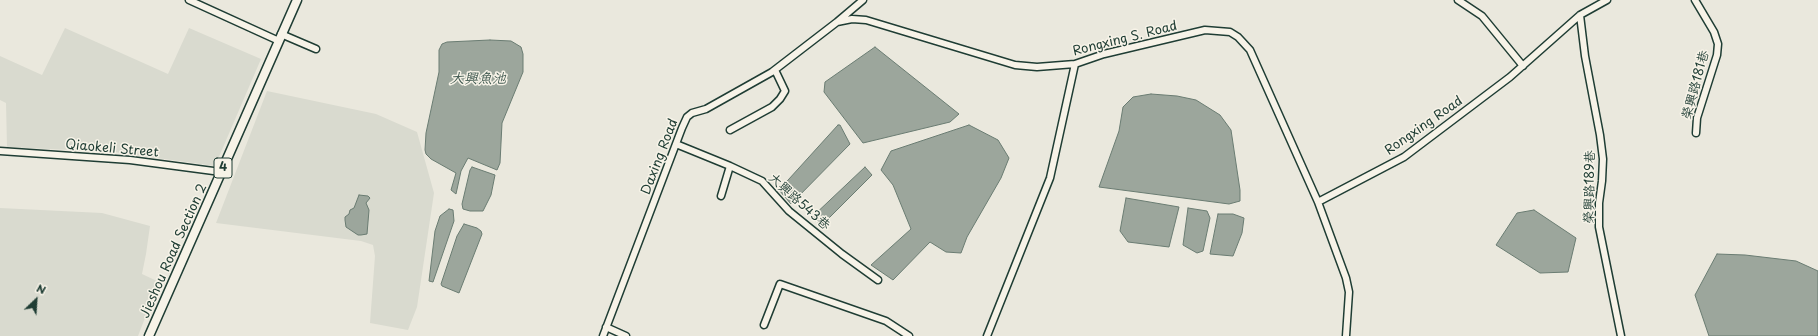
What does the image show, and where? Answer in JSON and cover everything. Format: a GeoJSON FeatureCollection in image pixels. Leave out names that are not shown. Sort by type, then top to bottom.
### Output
{"type":"FeatureCollection","features":[{"type":"Feature","properties":{"kind":"main road","name":"Jieshou Road Section 2"},"geometry":{"type":"LineString","coordinates":[[149,336],[297,0]]}},
{"type":"Feature","properties":{"kind":"street"},"geometry":{"type":"LineString","coordinates":[[189,0],[280,38],[316,49]]}},
{"type":"Feature","properties":{"kind":"street","name":"Daxing Road"},"geometry":{"type":"LineString","coordinates":[[603,336],[687,117],[692,113],[706,109],[775,70],[838,22],[863,0]]}},
{"type":"Feature","properties":{"kind":"street"},"geometry":{"type":"LineString","coordinates":[[1458,0],[1482,16],[1523,66]]}},
{"type":"Feature","properties":{"kind":"street","name":"Rongxing Road"},"geometry":{"type":"LineString","coordinates":[[1318,202],[1404,156],[1510,77],[1580,15],[1607,0]]}},
{"type":"Feature","properties":{"kind":"street","name":"榮興路181巷"},"geometry":{"type":"LineString","coordinates":[[1695,0],[1714,32],[1718,44],[1717,55],[1697,118],[1696,133]]}},
{"type":"Feature","properties":{"kind":"street","name":"榮興路189巷"},"geometry":{"type":"LineString","coordinates":[[1580,15],[1585,56],[1603,159],[1602,181],[1598,203],[1599,227],[1621,336]]}},
{"type":"Feature","properties":{"kind":"street","name":"Rongxing S. Road"},"geometry":{"type":"LineString","coordinates":[[838,22],[852,19],[866,20],[1015,65],[1038,68],[1075,64],[1104,54],[1205,30],[1230,32],[1238,37],[1250,50],[1318,202]]}},
{"type":"Feature","properties":{"kind":"street"},"geometry":{"type":"LineString","coordinates":[[987,336],[1050,178],[1075,64]]}},
{"type":"Feature","properties":{"kind":"street"},"geometry":{"type":"LineString","coordinates":[[730,130],[772,106],[780,99],[785,91],[775,70]]}},
{"type":"Feature","properties":{"kind":"street","name":"大興路543巷"},"geometry":{"type":"LineString","coordinates":[[676,144],[762,181],[789,211],[842,254],[878,280]]}},
{"type":"Feature","properties":{"kind":"street","name":"Qiaokeli Street"},"geometry":{"type":"LineString","coordinates":[[0,151],[130,160],[221,172]]}},
{"type":"Feature","properties":{"kind":"street"},"geometry":{"type":"LineString","coordinates":[[721,196],[730,166]]}},
{"type":"Feature","properties":{"kind":"street"},"geometry":{"type":"LineString","coordinates":[[1318,202],[1346,278],[1349,292],[1346,336]]}},
{"type":"Feature","properties":{"kind":"street"},"geometry":{"type":"LineString","coordinates":[[764,326],[780,284],[886,321],[910,336]]}},
{"type":"Feature","properties":{"kind":"street"},"geometry":{"type":"LineString","coordinates":[[606,327],[626,336]]}},
{"type":"Feature","properties":{"kind":"shaded area"},"geometry":{"type":"Polygon","coordinates":[[[65,28],[168,74],[189,28],[261,59],[215,166],[114,152],[7,147],[6,103],[0,100],[0,56],[42,75],[65,28]]]}},
{"type":"Feature","properties":{"kind":"shaded area"},"geometry":{"type":"Polygon","coordinates":[[[267,91],[376,114],[417,132],[434,193],[417,307],[408,330],[370,323],[375,256],[373,245],[361,241],[216,223],[267,91]]]}},
{"type":"Feature","properties":{"kind":"shaded area"},"geometry":{"type":"Polygon","coordinates":[[[0,208],[102,213],[150,226],[142,274],[159,282],[138,336],[0,336],[0,208]]]}},
{"type":"Feature","properties":{"kind":"water","name":"大興魚池"},"geometry":{"type":"Polygon","coordinates":[[[490,40],[511,41],[521,47],[523,54],[523,72],[502,123],[500,163],[497,170],[468,158],[461,171],[456,194],[451,190],[456,173],[431,159],[426,154],[425,150],[426,133],[439,72],[439,50],[442,44],[447,42],[490,40]]]}},
{"type":"Feature","properties":{"kind":"water"},"geometry":{"type":"Polygon","coordinates":[[[875,47],[959,114],[950,122],[863,143],[824,92],[825,82],[875,47]]]}},
{"type":"Feature","properties":{"kind":"water"},"geometry":{"type":"Polygon","coordinates":[[[1151,94],[1177,96],[1196,100],[1220,115],[1231,130],[1240,190],[1240,201],[1229,204],[1099,187],[1119,131],[1123,107],[1133,97],[1151,94]]]}},
{"type":"Feature","properties":{"kind":"water"},"geometry":{"type":"Polygon","coordinates":[[[838,125],[840,125],[850,144],[791,204],[779,190],[838,125]]]}},
{"type":"Feature","properties":{"kind":"water"},"geometry":{"type":"Polygon","coordinates":[[[969,125],[998,140],[1009,158],[1001,178],[967,237],[961,253],[946,252],[930,242],[893,280],[871,265],[911,229],[893,185],[881,170],[891,151],[969,125]]]}},
{"type":"Feature","properties":{"kind":"water"},"geometry":{"type":"Polygon","coordinates":[[[472,167],[495,175],[491,195],[483,211],[470,211],[463,209],[462,204],[472,167]]]}},
{"type":"Feature","properties":{"kind":"water"},"geometry":{"type":"Polygon","coordinates":[[[865,167],[872,175],[822,225],[811,218],[865,167]]]}},
{"type":"Feature","properties":{"kind":"water"},"geometry":{"type":"Polygon","coordinates":[[[359,195],[368,196],[370,198],[366,203],[369,210],[367,234],[361,235],[358,235],[346,227],[345,220],[345,217],[349,214],[350,210],[354,208],[359,195]]]}},
{"type":"Feature","properties":{"kind":"water"},"geometry":{"type":"Polygon","coordinates":[[[1126,198],[1179,207],[1169,247],[1128,242],[1120,231],[1126,198]]]}},
{"type":"Feature","properties":{"kind":"water"},"geometry":{"type":"Polygon","coordinates":[[[1188,208],[1207,211],[1210,218],[1203,251],[1197,253],[1183,245],[1188,208]]]}},
{"type":"Feature","properties":{"kind":"water"},"geometry":{"type":"Polygon","coordinates":[[[449,209],[453,210],[454,221],[433,282],[429,281],[435,231],[440,216],[449,209]]]}},
{"type":"Feature","properties":{"kind":"water"},"geometry":{"type":"Polygon","coordinates":[[[1534,210],[1576,238],[1568,272],[1540,273],[1496,245],[1517,213],[1534,210]]]}},
{"type":"Feature","properties":{"kind":"water"},"geometry":{"type":"Polygon","coordinates":[[[1218,214],[1233,214],[1244,218],[1242,233],[1233,256],[1210,254],[1218,214]]]}},
{"type":"Feature","properties":{"kind":"water"},"geometry":{"type":"Polygon","coordinates":[[[464,224],[477,228],[482,234],[459,293],[442,286],[441,284],[457,236],[464,224]]]}},
{"type":"Feature","properties":{"kind":"water"},"geometry":{"type":"Polygon","coordinates":[[[1717,254],[1745,255],[1796,261],[1818,271],[1818,336],[1709,336],[1695,295],[1717,254]]]}}]}
